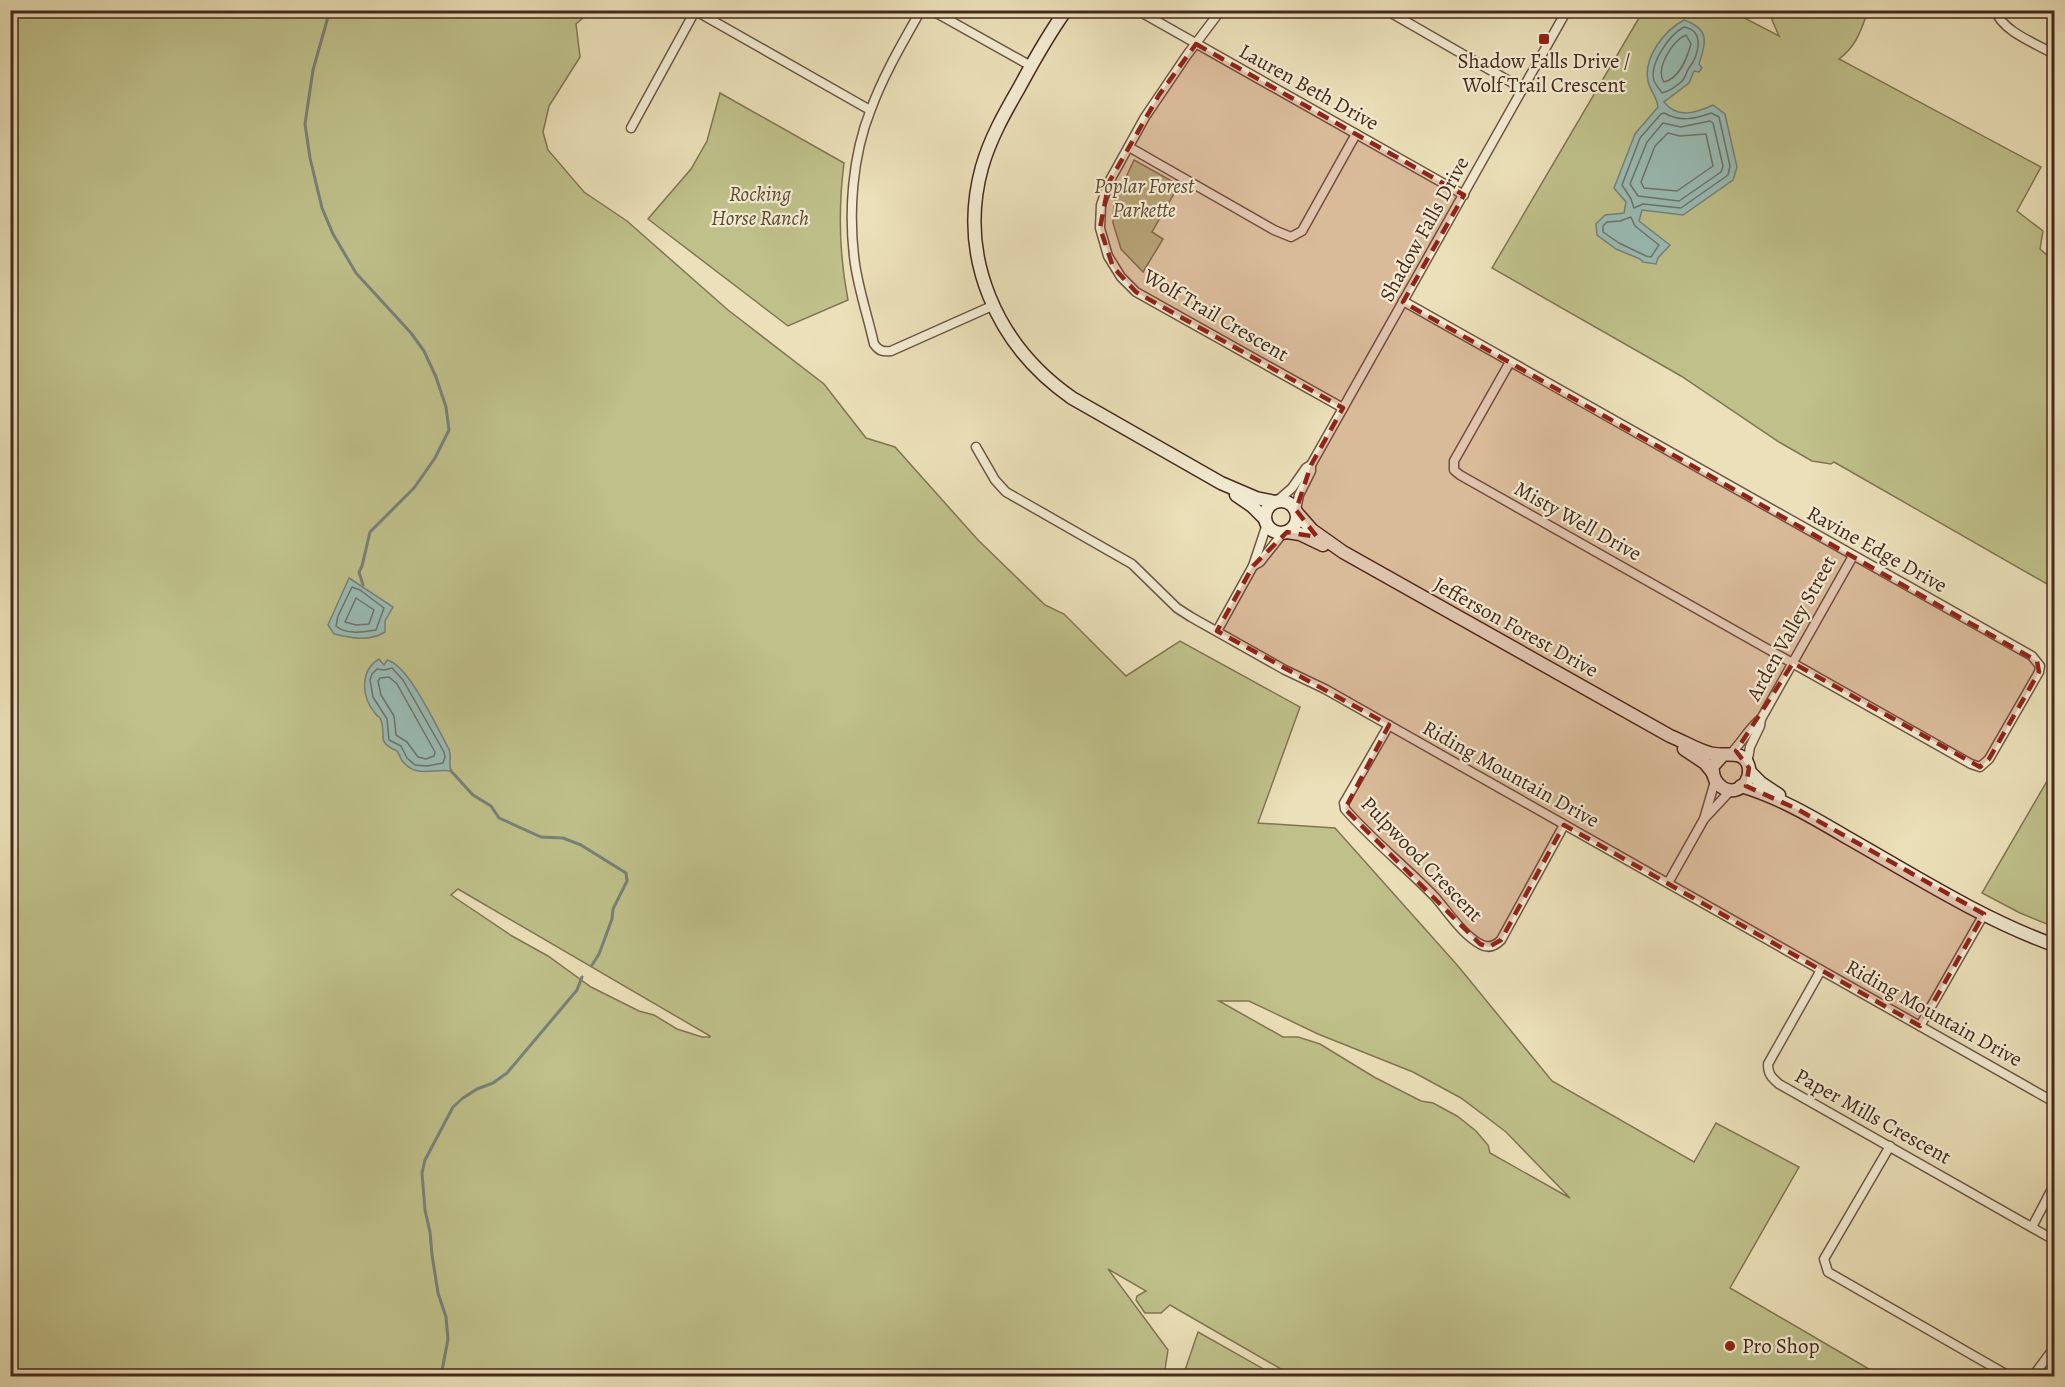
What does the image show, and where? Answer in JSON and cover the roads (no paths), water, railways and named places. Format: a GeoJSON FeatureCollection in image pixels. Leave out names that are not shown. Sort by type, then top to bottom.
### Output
{"type":"FeatureCollection","features":[{"type":"Feature","properties":{"kind":"street"},"geometry":{"type":"LineString","coordinates":[[921,10],[895,57],[870,110],[853,195],[852,230],[857,279],[873,344],[883,352],[891,351],[992,306]]}},
{"type":"Feature","properties":{"kind":"street"},"geometry":{"type":"LineString","coordinates":[[932,10],[1031,66]]}},
{"type":"Feature","properties":{"kind":"street"},"geometry":{"type":"LineString","coordinates":[[1066,10],[1031,66],[993,137],[979,183],[975,213],[977,247],[982,276],[992,306],[1020,352],[1056,387],[1087,408],[1221,483],[1256,498],[1288,502],[1297,511],[1297,523],[1285,533],[1260,562],[1253,566]]}},
{"type":"Feature","properties":{"kind":"street","name":"Lauren Beth Drive"},"geometry":{"type":"LineString","coordinates":[[1137,10],[1464,195]]}},
{"type":"Feature","properties":{"kind":"street","name":"Wolf Trail Crescent"},"geometry":{"type":"LineString","coordinates":[[1221,10],[1159,95],[1109,182],[1100,214],[1103,243],[1113,267],[1128,286],[1343,408]]}},
{"type":"Feature","properties":{"kind":"street"},"geometry":{"type":"LineString","coordinates":[[1386,10],[1523,89]]}},
{"type":"Feature","properties":{"kind":"street","name":"Shadow Falls Drive"},"geometry":{"type":"LineString","coordinates":[[1276,502],[1292,488],[1306,468],[1311,465],[1567,10]]}},
{"type":"Feature","properties":{"kind":"street"},"geometry":{"type":"LineString","coordinates":[[1995,10],[1996,16],[2007,27],[2055,54]]}},
{"type":"Feature","properties":{"kind":"street"},"geometry":{"type":"LineString","coordinates":[[631,128],[694,11],[870,110]]}},
{"type":"Feature","properties":{"kind":"street"},"geometry":{"type":"LineString","coordinates":[[1129,147],[1274,230],[1291,237],[1302,231],[1356,134]]}},
{"type":"Feature","properties":{"kind":"street","name":"Ravine Edge Drive"},"geometry":{"type":"LineString","coordinates":[[1403,302],[2032,656],[2040,666],[2039,672],[1989,759],[1980,767],[1792,663]]}},
{"type":"Feature","properties":{"kind":"street","name":"Misty Well Drive"},"geometry":{"type":"LineString","coordinates":[[1510,362],[1454,461],[1454,470],[1792,663]]}},
{"type":"Feature","properties":{"kind":"street","name":"Riding Mountain Drive"},"geometry":{"type":"LineString","coordinates":[[976,447],[995,480],[1006,492],[1132,564],[1178,608],[1217,632],[1389,725],[2055,1102]]}},
{"type":"Feature","properties":{"kind":"street","name":"Shadow Falls Drive"},"geometry":{"type":"LineString","coordinates":[[1297,511],[1299,495],[1311,471],[1311,465]]}},
{"type":"Feature","properties":{"kind":"street"},"geometry":{"type":"LineString","coordinates":[[1221,483],[1274,531],[1285,533]]}},
{"type":"Feature","properties":{"kind":"street"},"geometry":{"type":"LineString","coordinates":[[1217,632],[1253,566],[1266,522],[1267,509],[1276,502]]}},
{"type":"Feature","properties":{"kind":"street","name":"Jefferson Forest Drive"},"geometry":{"type":"LineString","coordinates":[[1297,511],[1312,530],[1343,552],[1670,736],[1710,753],[1726,754]]}},
{"type":"Feature","properties":{"kind":"street","name":"Jefferson Forest Drive"},"geometry":{"type":"LineString","coordinates":[[1285,533],[1300,534],[1343,552]]}},
{"type":"Feature","properties":{"kind":"street","name":"Arden Valley Street"},"geometry":{"type":"LineString","coordinates":[[1748,767],[1750,747],[1761,719],[1853,556]]}},
{"type":"Feature","properties":{"kind":"street","name":"Arden Valley Street"},"geometry":{"type":"LineString","coordinates":[[1726,754],[1742,743],[1755,723],[1761,719]]}},
{"type":"Feature","properties":{"kind":"street","name":"Pulpwood Crescent"},"geometry":{"type":"LineString","coordinates":[[1389,725],[1344,803],[1345,808],[1434,897],[1458,925],[1480,944],[1489,947],[1501,940],[1564,825]]}},
{"type":"Feature","properties":{"kind":"street","name":"Jefferson Forest Drive"},"geometry":{"type":"LineString","coordinates":[[1670,736],[1705,763],[1714,777]]}},
{"type":"Feature","properties":{"kind":"street"},"geometry":{"type":"LineString","coordinates":[[1668,883],[1704,819],[1714,777],[1715,762],[1726,754],[1742,757],[1761,783],[1797,809],[1983,914],[2017,931],[2055,945]]}},
{"type":"Feature","properties":{"kind":"street"},"geometry":{"type":"LineString","coordinates":[[1704,819],[1747,780],[1748,767]]}},
{"type":"Feature","properties":{"kind":"street"},"geometry":{"type":"LineString","coordinates":[[1714,777],[1722,788],[1736,788],[1797,809]]}},
{"type":"Feature","properties":{"kind":"street"},"geometry":{"type":"LineString","coordinates":[[1920,1026],[1983,914]]}},
{"type":"Feature","properties":{"kind":"street","name":"Paper Mills Crescent"},"geometry":{"type":"LineString","coordinates":[[1821,970],[1772,1056],[1768,1064],[1768,1072],[1779,1084],[2055,1240]]}},
{"type":"Feature","properties":{"kind":"street"},"geometry":{"type":"LineString","coordinates":[[1890,1146],[1824,1259],[1828,1272],[2009,1377]]}},
{"type":"Feature","properties":{"kind":"street"},"geometry":{"type":"LineString","coordinates":[[2032,1227],[2055,1185]]}},
{"type":"Feature","properties":{"kind":"street"},"geometry":{"type":"LineString","coordinates":[[2033,1377],[2055,1348]]}},
{"type":"Feature","properties":{"kind":"water"},"geometry":{"type":"Polygon","coordinates":[[[1684,20],[1698,28],[1704,37],[1699,64],[1702,68],[1699,72],[1694,71],[1689,83],[1664,102],[1681,113],[1693,112],[1713,105],[1725,114],[1737,167],[1733,180],[1683,215],[1642,210],[1639,221],[1670,245],[1658,258],[1656,264],[1643,262],[1616,249],[1597,235],[1596,224],[1605,215],[1624,213],[1626,202],[1614,188],[1635,134],[1658,107],[1648,81],[1649,63],[1663,37],[1684,20]]]}},
{"type":"Feature","properties":{"kind":"water"},"geometry":{"type":"Polygon","coordinates":[[[349,578],[393,607],[385,621],[385,632],[373,637],[353,638],[334,634],[328,625],[349,578]]]}},
{"type":"Feature","properties":{"kind":"water"},"geometry":{"type":"Polygon","coordinates":[[[379,659],[384,665],[387,660],[395,664],[413,685],[449,749],[451,771],[426,772],[409,768],[397,751],[384,741],[381,720],[370,707],[365,692],[368,670],[379,659]]]}},
{"type":"Feature","properties":{"kind":"waterway"},"geometry":{"type":"LineString","coordinates":[[330,10],[313,70],[305,124],[310,158],[322,208],[333,234],[356,273],[411,333],[424,351],[446,407],[449,430],[435,458],[414,488],[370,532],[359,572],[363,585]]}},
{"type":"Feature","properties":{"kind":"waterway"},"geometry":{"type":"LineString","coordinates":[[451,771],[473,795],[491,806],[499,818],[541,837],[563,838],[581,845],[626,873],[627,881],[613,909],[612,919],[599,954],[592,965]]}},
{"type":"Feature","properties":{"kind":"waterway"},"geometry":{"type":"LineString","coordinates":[[441,1376],[448,1339],[446,1317],[438,1293],[425,1210],[422,1173],[425,1160],[453,1107],[477,1089],[493,1083],[507,1073],[577,990],[582,977]]}},
{"type":"Feature","properties":{"kind":"place","name":"Shadow Falls Drive / Wolf Trail Crescent"},"geometry":{"type":"Point","coordinates":[1544,39]}},
{"type":"Feature","properties":{"kind":"place","name":"Pro Shop"},"geometry":{"type":"Point","coordinates":[1730,1346]}},
{"type":"Feature","properties":{"kind":"park label","name":"Poplar Forest Parkette"},"geometry":{"type":"Point","coordinates":[1144,198]}},
{"type":"Feature","properties":{"kind":"park label","name":"Rocking Horse Ranch"},"geometry":{"type":"Point","coordinates":[760,206]}}]}
